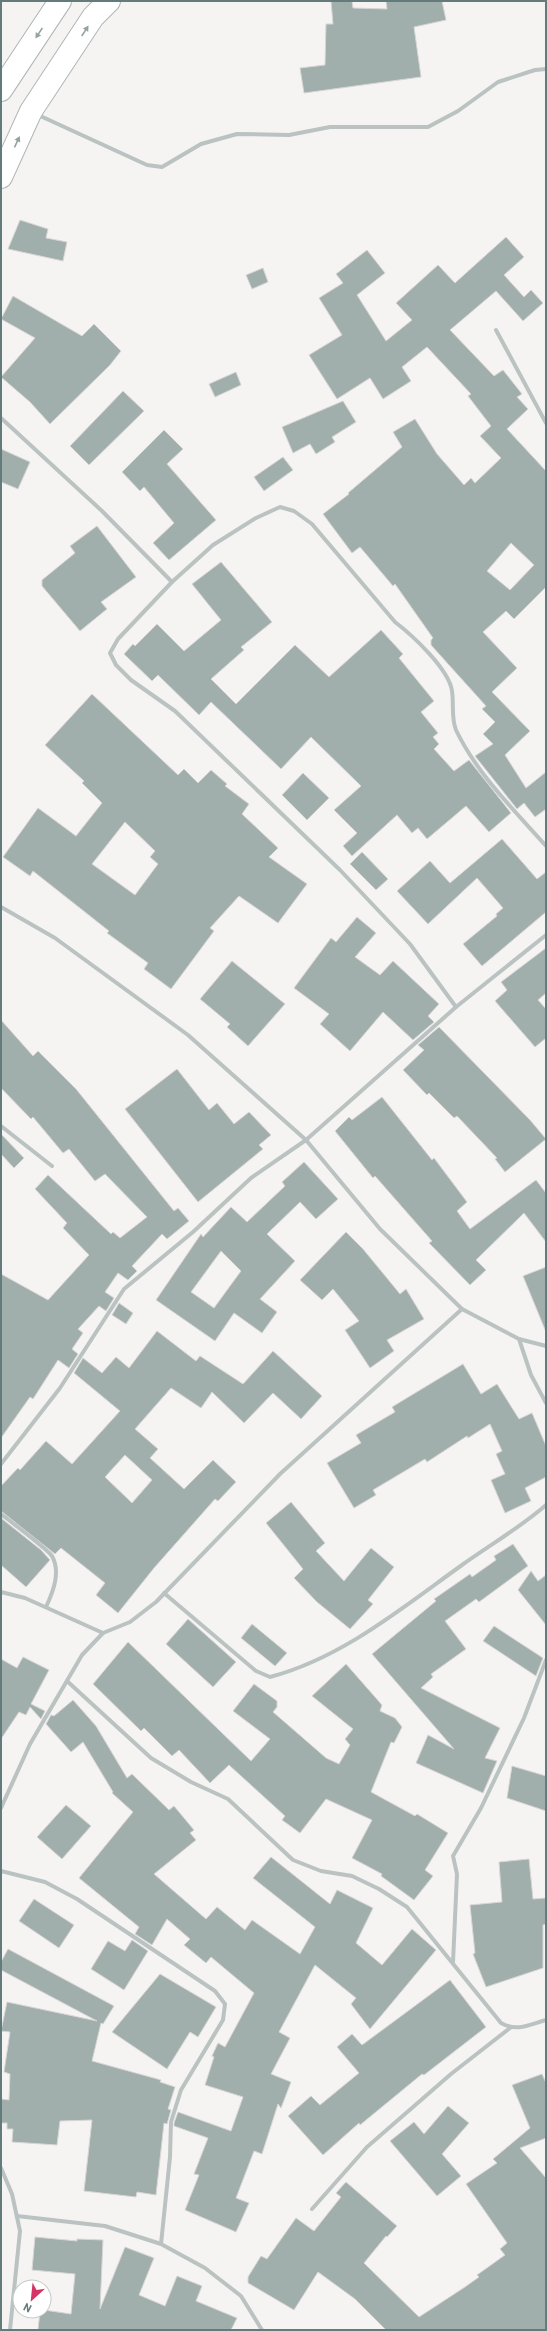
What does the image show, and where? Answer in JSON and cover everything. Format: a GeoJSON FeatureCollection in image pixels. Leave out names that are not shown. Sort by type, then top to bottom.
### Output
{"type":"FeatureCollection","features":[{"type":"Feature","properties":{"kind":"highway"},"geometry":{"type":"LineString","coordinates":[[1,90],[60,1]]}},
{"type":"Feature","properties":{"kind":"highway"},"geometry":{"type":"LineString","coordinates":[[1,177],[32,111],[93,17],[109,1]]}},
{"type":"Feature","properties":{"kind":"street"},"geometry":{"type":"LineString","coordinates":[[32,111],[147,165],[162,167],[202,144],[232,134],[289,135],[330,127],[428,128],[458,110],[498,82],[535,70],[546,69]]}},
{"type":"Feature","properties":{"kind":"street"},"geometry":{"type":"LineString","coordinates":[[496,330],[546,423]]}},
{"type":"Feature","properties":{"kind":"street"},"geometry":{"type":"LineString","coordinates":[[1,418],[102,511],[172,582]]}},
{"type":"Feature","properties":{"kind":"street"},"geometry":{"type":"LineString","coordinates":[[456,1008],[410,944],[340,870],[175,711],[131,680],[116,665],[110,653],[118,639],[172,582],[213,545],[256,518],[280,507],[294,511],[312,524],[395,622],[411,634],[444,673],[452,690],[456,729],[481,772],[546,846]]}},
{"type":"Feature","properties":{"kind":"street"},"geometry":{"type":"LineString","coordinates":[[1,907],[55,938],[188,1035],[306,1140],[380,1229],[462,1309],[519,1339],[546,1346]]}},
{"type":"Feature","properties":{"kind":"street"},"geometry":{"type":"LineString","coordinates":[[1,1464],[60,1388],[124,1289],[193,1232],[251,1178],[306,1140],[456,1008],[546,935]]}},
{"type":"Feature","properties":{"kind":"street"},"geometry":{"type":"LineString","coordinates":[[1,1126],[52,1166]]}},
{"type":"Feature","properties":{"kind":"street"},"geometry":{"type":"LineString","coordinates":[[1,1808],[30,1744],[82,1655],[103,1633],[130,1622],[164,1593],[280,1474],[462,1309]]}},
{"type":"Feature","properties":{"kind":"street"},"geometry":{"type":"LineString","coordinates":[[519,1339],[531,1375],[546,1403]]}},
{"type":"Feature","properties":{"kind":"street"},"geometry":{"type":"LineString","coordinates":[[164,1593],[256,1671],[270,1677],[288,1672],[320,1659],[381,1623],[546,1505]]}},
{"type":"Feature","properties":{"kind":"street"},"geometry":{"type":"LineString","coordinates":[[1,1514],[52,1556],[56,1573],[55,1588],[46,1607]]}},
{"type":"Feature","properties":{"kind":"street"},"geometry":{"type":"LineString","coordinates":[[1,1592],[46,1607],[103,1633]]}},
{"type":"Feature","properties":{"kind":"street"},"geometry":{"type":"LineString","coordinates":[[453,1962],[457,1874],[453,1856],[481,1808],[524,1718],[546,1660]]}},
{"type":"Feature","properties":{"kind":"street"},"geometry":{"type":"LineString","coordinates":[[67,1681],[151,1758],[191,1782],[228,1799],[293,1860],[321,1871],[352,1876],[379,1889],[407,1907],[501,2023],[510,2028],[520,2029],[546,2020]]}},
{"type":"Feature","properties":{"kind":"street"},"geometry":{"type":"LineString","coordinates":[[1,1871],[45,1882],[77,1899],[215,1991],[225,2004],[223,2020],[181,2090],[171,2122],[170,2157],[161,2244]]}},
{"type":"Feature","properties":{"kind":"street"},"geometry":{"type":"LineString","coordinates":[[312,2209],[367,2147],[451,2074],[510,2028]]}},
{"type":"Feature","properties":{"kind":"street"},"geometry":{"type":"LineString","coordinates":[[1,2168],[12,2194],[20,2231],[10,2330]]}},
{"type":"Feature","properties":{"kind":"street"},"geometry":{"type":"LineString","coordinates":[[17,2216],[105,2226],[161,2244],[205,2268],[241,2296],[262,2330]]}},
{"type":"Feature","properties":{"kind":"building"},"geometry":{"type":"Polygon","coordinates":[[[331,1],[352,1],[353,8],[387,9],[386,1],[442,1],[446,20],[414,27],[421,77],[304,93],[300,68],[325,65],[326,24],[333,24],[331,1]]]}},
{"type":"Feature","properties":{"kind":"building"},"geometry":{"type":"Polygon","coordinates":[[[20,220],[48,229],[46,238],[67,242],[63,261],[8,249],[20,220]]]}},
{"type":"Feature","properties":{"kind":"building"},"geometry":{"type":"Polygon","coordinates":[[[506,237],[524,257],[504,275],[524,297],[531,290],[543,303],[523,321],[496,291],[450,330],[494,376],[503,370],[522,394],[517,397],[528,409],[507,429],[546,471],[546,587],[514,619],[506,611],[483,632],[517,668],[492,692],[530,731],[505,755],[526,788],[546,772],[546,809],[535,817],[524,803],[517,809],[475,756],[493,744],[483,734],[495,722],[482,709],[486,706],[431,645],[431,640],[433,638],[395,584],[393,586],[360,547],[352,553],[323,514],[349,494],[348,493],[402,447],[393,432],[415,419],[437,454],[464,485],[471,478],[475,483],[501,458],[480,436],[491,426],[468,396],[471,394],[427,347],[402,367],[411,381],[383,399],[370,378],[337,399],[309,355],[342,335],[319,298],[343,283],[336,274],[367,250],[385,273],[357,295],[386,341],[412,320],[396,303],[438,265],[455,283],[506,237]],[[511,543],[487,571],[510,590],[534,565],[511,543]]]}},
{"type":"Feature","properties":{"kind":"building"},"geometry":{"type":"Polygon","coordinates":[[[263,268],[268,282],[252,289],[246,275],[263,268]]]}},
{"type":"Feature","properties":{"kind":"building"},"geometry":{"type":"Polygon","coordinates":[[[13,296],[82,336],[94,324],[121,351],[110,365],[50,424],[30,402],[1,377],[35,338],[1,319],[13,296]]]}},
{"type":"Feature","properties":{"kind":"building"},"geometry":{"type":"Polygon","coordinates":[[[236,372],[241,385],[215,397],[209,384],[236,372]]]}},
{"type":"Feature","properties":{"kind":"building"},"geometry":{"type":"Polygon","coordinates":[[[123,391],[144,411],[89,465],[70,446],[123,391]]]}},
{"type":"Feature","properties":{"kind":"building"},"geometry":{"type":"Polygon","coordinates":[[[343,401],[356,422],[332,437],[335,442],[316,454],[310,444],[293,453],[282,427],[343,401]]]}},
{"type":"Feature","properties":{"kind":"building"},"geometry":{"type":"Polygon","coordinates":[[[164,430],[183,449],[167,464],[216,520],[169,560],[153,543],[174,523],[144,487],[140,491],[122,472],[164,430]]]}},
{"type":"Feature","properties":{"kind":"building"},"geometry":{"type":"Polygon","coordinates":[[[1,449],[30,462],[18,489],[1,482],[1,449]]]}},
{"type":"Feature","properties":{"kind":"building"},"geometry":{"type":"Polygon","coordinates":[[[283,457],[293,470],[264,491],[254,477],[283,457]]]}},
{"type":"Feature","properties":{"kind":"building"},"geometry":{"type":"Polygon","coordinates":[[[97,526],[136,577],[101,602],[107,609],[80,631],[42,586],[42,580],[75,553],[70,546],[97,526]]]}},
{"type":"Feature","properties":{"kind":"building"},"geometry":{"type":"Polygon","coordinates":[[[221,562],[272,622],[241,647],[244,650],[211,679],[236,704],[295,645],[329,677],[381,630],[403,654],[399,658],[434,701],[421,712],[438,733],[433,737],[439,744],[434,749],[454,771],[469,760],[511,813],[489,832],[466,806],[427,839],[418,828],[412,833],[397,815],[352,856],[343,846],[357,833],[334,810],[361,786],[311,737],[281,769],[211,702],[199,715],[158,675],[152,681],[124,654],[133,644],[135,646],[157,624],[184,651],[221,620],[192,584],[221,562]]]}},
{"type":"Feature","properties":{"kind":"building"},"geometry":{"type":"Polygon","coordinates":[[[92,694],[178,775],[184,769],[198,783],[211,770],[227,784],[225,786],[249,804],[242,814],[278,848],[269,857],[307,884],[278,923],[239,896],[210,928],[214,931],[171,989],[144,969],[148,963],[107,933],[109,931],[33,871],[30,876],[3,857],[38,808],[76,836],[102,803],[82,783],[84,781],[45,745],[92,694]],[[125,822],[92,864],[135,895],[158,864],[150,857],[155,851],[125,822]]]}},
{"type":"Feature","properties":{"kind":"building"},"geometry":{"type":"Polygon","coordinates":[[[303,773],[329,798],[307,820],[282,795],[303,773]]]}},
{"type":"Feature","properties":{"kind":"building"},"geometry":{"type":"Polygon","coordinates":[[[502,839],[537,879],[546,872],[546,912],[482,966],[463,944],[497,916],[496,914],[503,908],[477,878],[428,924],[397,891],[430,861],[450,883],[502,839]]]}},
{"type":"Feature","properties":{"kind":"building"},"geometry":{"type":"Polygon","coordinates":[[[362,852],[388,879],[376,890],[350,864],[362,852]]]}},
{"type":"Feature","properties":{"kind":"building"},"geometry":{"type":"Polygon","coordinates":[[[357,917],[376,933],[355,957],[380,975],[393,961],[439,1004],[428,1016],[434,1022],[413,1040],[383,1012],[350,1051],[320,1024],[329,1014],[294,988],[331,938],[336,942],[357,917]]]}},
{"type":"Feature","properties":{"kind":"building"},"geometry":{"type":"Polygon","coordinates":[[[546,948],[546,993],[538,1000],[546,1009],[546,1038],[535,1047],[495,1001],[507,990],[501,982],[546,948]]]}},
{"type":"Feature","properties":{"kind":"building"},"geometry":{"type":"Polygon","coordinates":[[[232,961],[285,1004],[248,1046],[227,1027],[230,1024],[200,999],[232,961]]]}},
{"type":"Feature","properties":{"kind":"building"},"geometry":{"type":"Polygon","coordinates":[[[1,1020],[33,1056],[38,1051],[76,1089],[174,1211],[178,1208],[189,1221],[167,1239],[162,1234],[132,1266],[137,1271],[128,1280],[118,1273],[105,1292],[114,1298],[106,1311],[99,1306],[78,1329],[83,1333],[72,1349],[78,1354],[69,1368],[58,1360],[33,1399],[30,1397],[1,1438],[1,1274],[48,1300],[89,1255],[63,1228],[67,1223],[35,1189],[48,1175],[111,1234],[113,1232],[120,1238],[147,1217],[105,1174],[95,1181],[69,1149],[63,1153],[33,1117],[31,1119],[1,1088],[1,1020]]]}},
{"type":"Feature","properties":{"kind":"building"},"geometry":{"type":"Polygon","coordinates":[[[439,1027],[530,1120],[546,1139],[505,1172],[495,1159],[497,1158],[457,1116],[454,1118],[429,1093],[427,1095],[403,1070],[424,1050],[418,1045],[439,1027]]]}},
{"type":"Feature","properties":{"kind":"building"},"geometry":{"type":"Polygon","coordinates":[[[177,1069],[209,1110],[217,1103],[234,1124],[249,1112],[271,1135],[259,1145],[263,1149],[198,1202],[125,1109],[177,1069]]]}},
{"type":"Feature","properties":{"kind":"building"},"geometry":{"type":"Polygon","coordinates":[[[382,1097],[432,1160],[434,1158],[467,1202],[457,1211],[470,1229],[536,1180],[546,1193],[546,1242],[524,1213],[476,1260],[486,1270],[470,1285],[429,1243],[432,1241],[375,1176],[373,1178],[335,1131],[349,1117],[352,1120],[382,1097]]]}},
{"type":"Feature","properties":{"kind":"building"},"geometry":{"type":"Polygon","coordinates":[[[1,1134],[24,1158],[14,1168],[1,1154],[1,1134]]]}},
{"type":"Feature","properties":{"kind":"building"},"geometry":{"type":"Polygon","coordinates":[[[304,1162],[338,1199],[316,1219],[300,1202],[267,1234],[295,1261],[260,1299],[277,1312],[262,1333],[234,1313],[215,1341],[156,1300],[201,1234],[203,1237],[231,1207],[247,1222],[285,1186],[282,1182],[304,1162]],[[221,1251],[191,1292],[214,1308],[241,1271],[221,1251]]]}},
{"type":"Feature","properties":{"kind":"building"},"geometry":{"type":"Polygon","coordinates":[[[346,1232],[363,1249],[400,1294],[406,1289],[424,1319],[387,1340],[394,1351],[370,1368],[345,1330],[359,1321],[333,1289],[322,1300],[300,1280],[346,1232]]]}},
{"type":"Feature","properties":{"kind":"building"},"geometry":{"type":"Polygon","coordinates":[[[546,1267],[546,1332],[523,1276],[546,1267]]]}},
{"type":"Feature","properties":{"kind":"building"},"geometry":{"type":"Polygon","coordinates":[[[119,1303],[133,1313],[126,1324],[112,1315],[119,1303]]]}},
{"type":"Feature","properties":{"kind":"building"},"geometry":{"type":"Polygon","coordinates":[[[157,1331],[196,1361],[200,1356],[243,1384],[273,1351],[322,1396],[301,1419],[273,1393],[244,1423],[212,1392],[201,1408],[171,1388],[135,1429],[158,1449],[150,1458],[184,1489],[213,1460],[236,1482],[218,1501],[215,1499],[154,1568],[118,1613],[96,1595],[105,1583],[61,1548],[55,1554],[1,1511],[1,1486],[18,1468],[20,1470],[46,1441],[72,1464],[120,1411],[74,1373],[83,1358],[102,1373],[116,1357],[129,1368],[157,1331]],[[125,1455],[105,1477],[132,1503],[152,1480],[125,1455]]]}},
{"type":"Feature","properties":{"kind":"building"},"geometry":{"type":"Polygon","coordinates":[[[463,1364],[481,1394],[497,1384],[519,1419],[532,1413],[546,1446],[546,1477],[525,1488],[531,1501],[505,1513],[491,1480],[505,1474],[496,1454],[502,1451],[490,1424],[468,1438],[467,1436],[427,1462],[425,1459],[373,1490],[376,1495],[354,1508],[327,1463],[361,1443],[356,1435],[395,1412],[392,1407],[463,1364]]]}},
{"type":"Feature","properties":{"kind":"building"},"geometry":{"type":"Polygon","coordinates":[[[291,1502],[325,1543],[316,1551],[344,1581],[371,1548],[394,1567],[368,1600],[373,1604],[350,1629],[317,1602],[294,1578],[303,1569],[266,1523],[291,1502]]]}},
{"type":"Feature","properties":{"kind":"building"},"geometry":{"type":"Polygon","coordinates":[[[1,1518],[41,1550],[50,1560],[26,1587],[1,1565],[1,1518]]]}},
{"type":"Feature","properties":{"kind":"building"},"geometry":{"type":"Polygon","coordinates":[[[513,1544],[528,1566],[479,1602],[476,1599],[445,1621],[466,1649],[431,1674],[433,1677],[421,1688],[500,1728],[485,1758],[497,1761],[483,1793],[416,1763],[428,1735],[454,1749],[372,1654],[436,1601],[434,1599],[470,1574],[472,1577],[496,1560],[494,1556],[513,1544]]]}},
{"type":"Feature","properties":{"kind":"building"},"geometry":{"type":"Polygon","coordinates":[[[531,1571],[538,1581],[546,1575],[546,1625],[518,1590],[531,1571]]]}},
{"type":"Feature","properties":{"kind":"building"},"geometry":{"type":"Polygon","coordinates":[[[188,1619],[236,1662],[213,1687],[166,1644],[188,1619]]]}},
{"type":"Feature","properties":{"kind":"building"},"geometry":{"type":"Polygon","coordinates":[[[252,1624],[287,1653],[275,1666],[241,1638],[252,1624]]]}},
{"type":"Feature","properties":{"kind":"building"},"geometry":{"type":"Polygon","coordinates":[[[494,1626],[543,1658],[536,1676],[483,1641],[494,1626]]]}},
{"type":"Feature","properties":{"kind":"building"},"geometry":{"type":"Polygon","coordinates":[[[128,1642],[251,1761],[270,1739],[233,1711],[254,1684],[277,1701],[277,1707],[273,1712],[326,1758],[339,1764],[350,1745],[345,1739],[353,1729],[312,1696],[346,1664],[382,1705],[380,1711],[395,1718],[402,1727],[394,1743],[391,1742],[371,1792],[415,1816],[417,1814],[448,1833],[425,1870],[433,1876],[414,1900],[381,1876],[382,1874],[352,1858],[372,1820],[326,1799],[300,1833],[282,1820],[285,1816],[229,1765],[210,1783],[179,1750],[172,1756],[144,1728],[141,1731],[93,1684],[128,1642]]]}},
{"type":"Feature","properties":{"kind":"building"},"geometry":{"type":"Polygon","coordinates":[[[23,1657],[49,1670],[31,1704],[45,1711],[41,1719],[30,1707],[26,1715],[19,1712],[1,1739],[1,1659],[17,1668],[23,1657]]]}},
{"type":"Feature","properties":{"kind":"building"},"geometry":{"type":"Polygon","coordinates":[[[73,1700],[96,1726],[127,1778],[132,1774],[169,1810],[174,1806],[194,1830],[190,1833],[196,1840],[154,1874],[206,1919],[217,1907],[245,1930],[252,1920],[300,1954],[315,1927],[253,1878],[271,1857],[330,1904],[337,1890],[373,1908],[356,1943],[382,1965],[412,1929],[436,1950],[370,2029],[351,2004],[356,1998],[315,1965],[279,2032],[290,2038],[271,2074],[291,2082],[281,2108],[278,2104],[262,2154],[254,2151],[236,2198],[249,2203],[236,2232],[185,2210],[199,2175],[194,2174],[208,2138],[174,2126],[174,2123],[178,2112],[231,2131],[243,2097],[205,2085],[214,2057],[212,2056],[218,2043],[225,2047],[254,1993],[211,1957],[206,1963],[184,1945],[190,1939],[167,1919],[152,1945],[135,1934],[139,1927],[79,1878],[133,1812],[112,1793],[113,1792],[83,1742],[71,1752],[46,1724],[51,1715],[54,1716],[73,1700]]]}},
{"type":"Feature","properties":{"kind":"building"},"geometry":{"type":"Polygon","coordinates":[[[512,1766],[546,1776],[546,1811],[507,1798],[512,1766]]]}},
{"type":"Feature","properties":{"kind":"building"},"geometry":{"type":"Polygon","coordinates":[[[66,1805],[91,1826],[62,1859],[37,1837],[66,1805]]]}},
{"type":"Feature","properties":{"kind":"building"},"geometry":{"type":"Polygon","coordinates":[[[529,1859],[533,1899],[546,1898],[546,1924],[543,1925],[543,1968],[486,1987],[473,1954],[475,1953],[470,1905],[502,1902],[499,1862],[529,1859]]]}},
{"type":"Feature","properties":{"kind":"building"},"geometry":{"type":"Polygon","coordinates":[[[34,1899],[74,1925],[59,1948],[19,1921],[34,1899]]]}},
{"type":"Feature","properties":{"kind":"building"},"geometry":{"type":"Polygon","coordinates":[[[132,1940],[148,1951],[124,1990],[91,1969],[108,1941],[125,1951],[132,1940]]]}},
{"type":"Feature","properties":{"kind":"building"},"geometry":{"type":"Polygon","coordinates":[[[8,1949],[114,2006],[103,2024],[101,2023],[92,2061],[161,2080],[160,2082],[175,2087],[168,2109],[171,2110],[167,2124],[164,2123],[156,2195],[137,2192],[136,2197],[84,2191],[92,2120],[60,2121],[57,2145],[12,2142],[13,2129],[7,2129],[7,2123],[1,2123],[1,2099],[9,2100],[10,2074],[4,2072],[10,2032],[1,2031],[7,2002],[97,2021],[1,1970],[1,1962],[8,1949]]]}},
{"type":"Feature","properties":{"kind":"building"},"geometry":{"type":"Polygon","coordinates":[[[160,1974],[216,2007],[198,2037],[190,2032],[167,2069],[112,2032],[160,1974]]]}},
{"type":"Feature","properties":{"kind":"building"},"geometry":{"type":"Polygon","coordinates":[[[450,1980],[486,2027],[424,2075],[422,2074],[360,2125],[359,2123],[323,2155],[288,2116],[311,2096],[320,2105],[359,2073],[337,2047],[352,2034],[362,2045],[450,1980]]]}},
{"type":"Feature","properties":{"kind":"building"},"geometry":{"type":"Polygon","coordinates":[[[542,2074],[546,2083],[546,2138],[520,2148],[546,2178],[546,2330],[386,2330],[355,2299],[318,2272],[294,2310],[248,2283],[248,2277],[261,2256],[267,2259],[296,2218],[314,2231],[341,2197],[336,2193],[346,2182],[397,2226],[387,2237],[386,2236],[364,2263],[419,2317],[465,2287],[479,2277],[477,2275],[505,2255],[500,2249],[507,2243],[466,2184],[497,2163],[493,2159],[530,2128],[512,2085],[542,2074]]]}},
{"type":"Feature","properties":{"kind":"building"},"geometry":{"type":"Polygon","coordinates":[[[448,2106],[469,2123],[442,2154],[461,2176],[437,2196],[390,2141],[414,2122],[424,2134],[448,2106]]]}},
{"type":"Feature","properties":{"kind":"building"},"geometry":{"type":"Polygon","coordinates":[[[35,2237],[77,2241],[77,2239],[103,2240],[100,2309],[125,2247],[154,2258],[139,2295],[165,2306],[177,2276],[202,2286],[196,2301],[237,2318],[231,2330],[38,2330],[39,2319],[52,2319],[52,2311],[71,2314],[75,2274],[32,2270],[35,2237]]]}}]}
